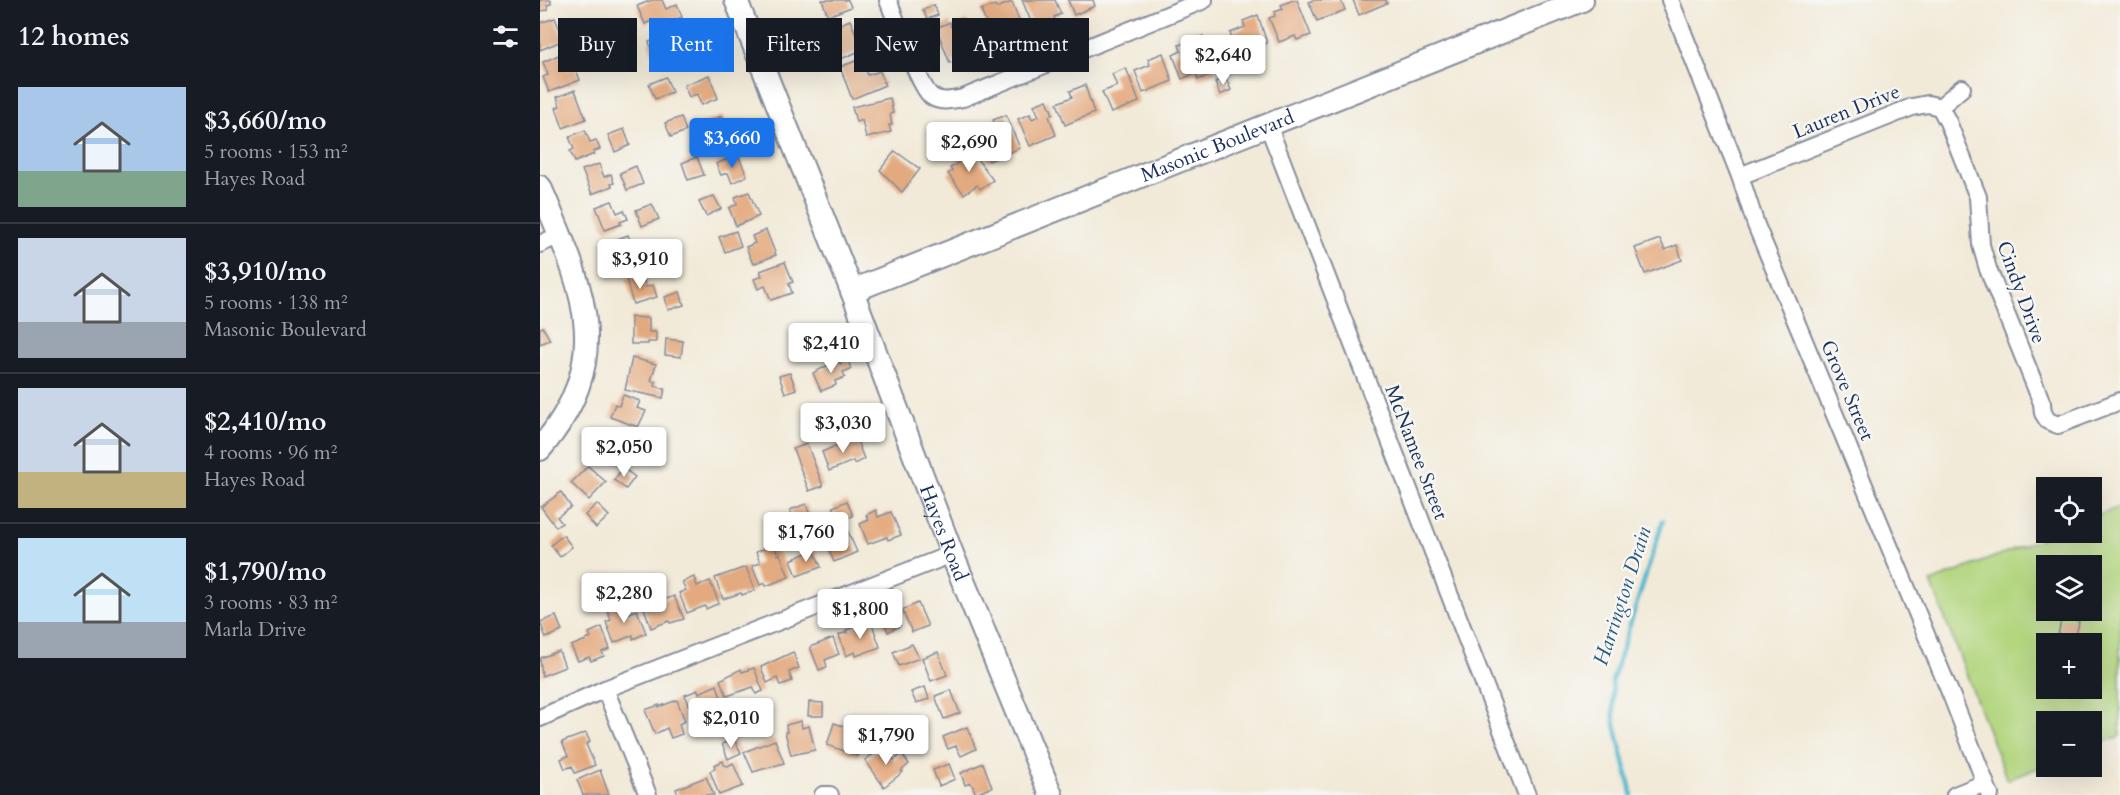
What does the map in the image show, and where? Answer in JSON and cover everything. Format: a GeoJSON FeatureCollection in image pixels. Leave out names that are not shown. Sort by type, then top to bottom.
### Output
{"type":"FeatureCollection","features":[{"type":"Feature","properties":{"kind":"street","name":"Hayes Road"},"geometry":{"type":"LineString","coordinates":[[736,0],[852,291],[952,554],[1051,795]]}},
{"type":"Feature","properties":{"kind":"street"},"geometry":{"type":"LineString","coordinates":[[888,0],[924,88],[937,99],[950,101],[963,98],[1204,0]]}},
{"type":"Feature","properties":{"kind":"street","name":"Masonic Boulevard"},"geometry":{"type":"LineString","coordinates":[[852,291],[1582,0]]}},
{"type":"Feature","properties":{"kind":"street","name":"Grove Street"},"geometry":{"type":"LineString","coordinates":[[1670,0],[1740,176],[1756,225],[1988,789]]}},
{"type":"Feature","properties":{"kind":"street"},"geometry":{"type":"LineString","coordinates":[[1940,107],[1962,88]]}},
{"type":"Feature","properties":{"kind":"street","name":"Lauren Drive"},"geometry":{"type":"LineString","coordinates":[[1740,176],[1912,107],[1928,104],[1940,107]]}},
{"type":"Feature","properties":{"kind":"street","name":"Cindy Drive"},"geometry":{"type":"LineString","coordinates":[[1940,107],[1978,197],[1981,245],[1988,269],[2043,403],[2043,413],[2048,421],[2058,425],[2120,401]]}},
{"type":"Feature","properties":{"kind":"street","name":"McNamee Street"},"geometry":{"type":"LineString","coordinates":[[1268,125],[1527,795]]}},
{"type":"Feature","properties":{"kind":"street"},"geometry":{"type":"LineString","coordinates":[[540,187],[550,239],[580,287],[584,304],[587,348],[585,366],[572,401],[564,418],[540,449]]}},
{"type":"Feature","properties":{"kind":"street"},"geometry":{"type":"LineString","coordinates":[[540,718],[605,689],[952,554]]}},
{"type":"Feature","properties":{"kind":"street"},"geometry":{"type":"LineString","coordinates":[[605,689],[648,795]]}},
{"type":"Feature","properties":{"kind":"street"},"geometry":{"type":"LineString","coordinates":[[1955,795],[1988,789]]}},
{"type":"Feature","properties":{"kind":"street"},"geometry":{"type":"LineString","coordinates":[[823,795],[830,795]]}},
{"type":"Feature","properties":{"kind":"green space"},"geometry":{"type":"Polygon","coordinates":[[[2120,507],[2120,736],[2102,743],[2102,711],[2036,711],[2036,769],[2007,780],[1931,582],[2036,541],[2036,543],[2102,543],[2102,514],[2120,507]]]}},
{"type":"Feature","properties":{"kind":"building"},"geometry":{"type":"Polygon","coordinates":[[[540,0],[551,0],[551,4],[547,5],[548,10],[540,11],[540,0]]]}},
{"type":"Feature","properties":{"kind":"building"},"geometry":{"type":"Polygon","coordinates":[[[652,0],[662,0],[666,9],[677,4],[682,17],[649,18],[649,22],[645,24],[637,6],[652,0]]]}},
{"type":"Feature","properties":{"kind":"building"},"geometry":{"type":"Polygon","coordinates":[[[822,0],[848,0],[851,7],[828,16],[822,0]]]}},
{"type":"Feature","properties":{"kind":"building"},"geometry":{"type":"Polygon","coordinates":[[[1022,0],[1055,0],[1061,14],[1054,18],[1030,18],[1022,0]]]}},
{"type":"Feature","properties":{"kind":"building"},"geometry":{"type":"Polygon","coordinates":[[[1068,0],[1093,0],[1095,6],[1074,15],[1068,0]]]}},
{"type":"Feature","properties":{"kind":"building"},"geometry":{"type":"Polygon","coordinates":[[[1297,0],[1311,35],[1297,40],[1295,36],[1279,42],[1269,18],[1275,16],[1274,12],[1283,9],[1281,5],[1297,0]]]}},
{"type":"Feature","properties":{"kind":"building"},"geometry":{"type":"Polygon","coordinates":[[[1341,0],[1345,10],[1317,21],[1309,2],[1341,0]]]}},
{"type":"Feature","properties":{"kind":"building"},"geometry":{"type":"Polygon","coordinates":[[[1353,0],[1386,0],[1387,3],[1359,15],[1353,0]]]}},
{"type":"Feature","properties":{"kind":"building"},"geometry":{"type":"Polygon","coordinates":[[[1012,2],[1018,18],[984,18],[981,10],[995,5],[996,8],[1012,2]]]}},
{"type":"Feature","properties":{"kind":"building"},"geometry":{"type":"Polygon","coordinates":[[[934,5],[938,15],[927,18],[923,10],[934,5]]]}},
{"type":"Feature","properties":{"kind":"building"},"geometry":{"type":"Polygon","coordinates":[[[1258,15],[1267,43],[1238,55],[1230,33],[1245,27],[1243,21],[1258,15]]]}},
{"type":"Feature","properties":{"kind":"building"},"geometry":{"type":"Polygon","coordinates":[[[555,18],[558,25],[558,42],[540,50],[540,23],[555,18]]]}},
{"type":"Feature","properties":{"kind":"building"},"geometry":{"type":"Polygon","coordinates":[[[850,20],[854,29],[854,53],[842,59],[842,23],[850,20]]]}},
{"type":"Feature","properties":{"kind":"building"},"geometry":{"type":"Polygon","coordinates":[[[950,22],[952,62],[950,63],[940,38],[940,26],[950,22]]]}},
{"type":"Feature","properties":{"kind":"building"},"geometry":{"type":"Polygon","coordinates":[[[1203,36],[1215,73],[1198,80],[1196,73],[1182,79],[1173,55],[1181,51],[1179,45],[1203,36]]]}},
{"type":"Feature","properties":{"kind":"building"},"geometry":{"type":"Polygon","coordinates":[[[1163,53],[1172,81],[1143,93],[1135,71],[1150,65],[1148,59],[1163,53]]]}},
{"type":"Feature","properties":{"kind":"building"},"geometry":{"type":"Polygon","coordinates":[[[558,55],[558,72],[577,72],[580,80],[549,92],[543,77],[548,75],[543,62],[558,55]]]}},
{"type":"Feature","properties":{"kind":"building"},"geometry":{"type":"Polygon","coordinates":[[[854,62],[854,72],[867,72],[868,75],[880,72],[885,85],[852,99],[842,72],[842,66],[854,62]]]}},
{"type":"Feature","properties":{"kind":"building"},"geometry":{"type":"Polygon","coordinates":[[[1126,68],[1139,102],[1111,113],[1102,92],[1117,86],[1112,74],[1126,68]]]}},
{"type":"Feature","properties":{"kind":"building"},"geometry":{"type":"Polygon","coordinates":[[[709,75],[718,98],[701,105],[697,94],[689,97],[684,85],[709,75]]]}},
{"type":"Feature","properties":{"kind":"building"},"geometry":{"type":"Polygon","coordinates":[[[666,77],[672,92],[655,99],[649,84],[666,77]]]}},
{"type":"Feature","properties":{"kind":"building"},"geometry":{"type":"Polygon","coordinates":[[[1226,78],[1231,90],[1220,95],[1215,82],[1226,78]]]}},
{"type":"Feature","properties":{"kind":"building"},"geometry":{"type":"Polygon","coordinates":[[[1085,85],[1094,113],[1065,125],[1057,103],[1072,97],[1070,91],[1085,85]]]}},
{"type":"Feature","properties":{"kind":"building"},"geometry":{"type":"Polygon","coordinates":[[[575,90],[586,119],[563,128],[556,108],[560,106],[557,97],[575,90]]]}},
{"type":"Feature","properties":{"kind":"building"},"geometry":{"type":"Polygon","coordinates":[[[890,98],[893,113],[890,114],[891,132],[866,138],[862,120],[856,122],[852,107],[890,98]]]}},
{"type":"Feature","properties":{"kind":"building"},"geometry":{"type":"Polygon","coordinates":[[[1047,100],[1053,114],[1049,116],[1056,135],[1030,146],[1018,119],[1030,114],[1032,119],[1039,116],[1034,105],[1047,100]]]}},
{"type":"Feature","properties":{"kind":"building"},"geometry":{"type":"Polygon","coordinates":[[[1006,115],[1020,148],[989,161],[980,139],[998,132],[993,120],[1006,115]]]}},
{"type":"Feature","properties":{"kind":"building"},"geometry":{"type":"Polygon","coordinates":[[[722,116],[731,138],[715,145],[711,134],[704,137],[699,125],[722,116]]]}},
{"type":"Feature","properties":{"kind":"building"},"geometry":{"type":"Polygon","coordinates":[[[681,117],[686,131],[671,137],[665,123],[681,117]]]}},
{"type":"Feature","properties":{"kind":"building"},"geometry":{"type":"Polygon","coordinates":[[[624,129],[630,145],[615,152],[608,135],[624,129]]]}},
{"type":"Feature","properties":{"kind":"building"},"geometry":{"type":"Polygon","coordinates":[[[585,130],[590,142],[596,140],[600,149],[575,162],[570,151],[574,149],[569,137],[585,130]]]}},
{"type":"Feature","properties":{"kind":"building"},"geometry":{"type":"Polygon","coordinates":[[[969,148],[993,180],[980,189],[977,185],[964,194],[948,174],[952,171],[950,168],[959,162],[956,158],[969,148]]]}},
{"type":"Feature","properties":{"kind":"building"},"geometry":{"type":"Polygon","coordinates":[[[895,151],[920,169],[902,192],[880,170],[895,151]]]}},
{"type":"Feature","properties":{"kind":"building"},"geometry":{"type":"Polygon","coordinates":[[[738,155],[747,176],[732,183],[728,173],[721,175],[716,164],[738,155]]]}},
{"type":"Feature","properties":{"kind":"building"},"geometry":{"type":"Polygon","coordinates":[[[697,157],[704,175],[688,180],[682,163],[697,157]]]}},
{"type":"Feature","properties":{"kind":"building"},"geometry":{"type":"Polygon","coordinates":[[[599,164],[604,177],[611,174],[614,183],[592,194],[582,170],[599,164]]]}},
{"type":"Feature","properties":{"kind":"building"},"geometry":{"type":"Polygon","coordinates":[[[636,166],[643,184],[627,190],[620,173],[636,166]]]}},
{"type":"Feature","properties":{"kind":"building"},"geometry":{"type":"Polygon","coordinates":[[[749,192],[759,216],[736,226],[729,208],[737,204],[735,197],[749,192]]]}},
{"type":"Feature","properties":{"kind":"building"},"geometry":{"type":"Polygon","coordinates":[[[714,196],[721,209],[706,216],[699,202],[714,196]]]}},
{"type":"Feature","properties":{"kind":"building"},"geometry":{"type":"Polygon","coordinates":[[[612,201],[617,213],[624,210],[628,219],[605,230],[596,207],[612,201]]]}},
{"type":"Feature","properties":{"kind":"building"},"geometry":{"type":"Polygon","coordinates":[[[652,204],[659,219],[642,226],[636,210],[652,204]]]}},
{"type":"Feature","properties":{"kind":"building"},"geometry":{"type":"Polygon","coordinates":[[[766,230],[776,255],[753,264],[746,247],[755,243],[752,236],[766,230]]]}},
{"type":"Feature","properties":{"kind":"building"},"geometry":{"type":"Polygon","coordinates":[[[736,231],[741,246],[725,252],[719,237],[736,231]]]}},
{"type":"Feature","properties":{"kind":"building"},"geometry":{"type":"Polygon","coordinates":[[[628,235],[638,259],[621,266],[612,241],[628,235]]]}},
{"type":"Feature","properties":{"kind":"building"},"geometry":{"type":"Polygon","coordinates":[[[1660,239],[1665,250],[1677,245],[1682,260],[1645,274],[1635,248],[1660,239]]]}},
{"type":"Feature","properties":{"kind":"building"},"geometry":{"type":"Polygon","coordinates":[[[785,262],[793,282],[789,284],[792,293],[771,300],[765,286],[758,289],[754,279],[762,276],[760,271],[785,262]]]}},
{"type":"Feature","properties":{"kind":"building"},"geometry":{"type":"Polygon","coordinates":[[[642,275],[646,287],[653,285],[657,297],[633,304],[626,279],[642,275]]]}},
{"type":"Feature","properties":{"kind":"building"},"geometry":{"type":"Polygon","coordinates":[[[680,292],[684,305],[668,310],[665,297],[680,292]]]}},
{"type":"Feature","properties":{"kind":"building"},"geometry":{"type":"Polygon","coordinates":[[[631,317],[649,318],[649,332],[656,332],[656,342],[631,344],[631,317]]]}},
{"type":"Feature","properties":{"kind":"building"},"geometry":{"type":"Polygon","coordinates":[[[543,327],[550,340],[540,344],[540,328],[543,327]]]}},
{"type":"Feature","properties":{"kind":"building"},"geometry":{"type":"Polygon","coordinates":[[[666,339],[683,341],[681,357],[665,355],[666,339]]]}},
{"type":"Feature","properties":{"kind":"building"},"geometry":{"type":"Polygon","coordinates":[[[632,358],[656,364],[651,381],[656,382],[655,386],[665,389],[663,398],[625,390],[632,358]]]}},
{"type":"Feature","properties":{"kind":"building"},"geometry":{"type":"Polygon","coordinates":[[[838,360],[840,364],[848,360],[851,369],[843,372],[845,377],[835,381],[836,385],[821,391],[813,373],[838,360]]]}},
{"type":"Feature","properties":{"kind":"building"},"geometry":{"type":"Polygon","coordinates":[[[790,373],[796,389],[785,393],[779,376],[790,373]]]}},
{"type":"Feature","properties":{"kind":"building"},"geometry":{"type":"Polygon","coordinates":[[[623,395],[640,401],[637,408],[646,411],[638,427],[610,417],[615,404],[619,406],[623,395]]]}},
{"type":"Feature","properties":{"kind":"building"},"geometry":{"type":"Polygon","coordinates":[[[647,429],[661,437],[654,451],[640,443],[647,429]]]}},
{"type":"Feature","properties":{"kind":"building"},"geometry":{"type":"Polygon","coordinates":[[[609,432],[628,446],[624,453],[630,457],[623,467],[611,460],[609,462],[595,452],[609,432]]]}},
{"type":"Feature","properties":{"kind":"building"},"geometry":{"type":"Polygon","coordinates":[[[855,435],[864,459],[829,471],[822,452],[855,435]]]}},
{"type":"Feature","properties":{"kind":"building"},"geometry":{"type":"Polygon","coordinates":[[[807,444],[823,486],[809,491],[793,449],[807,444]]]}},
{"type":"Feature","properties":{"kind":"building"},"geometry":{"type":"Polygon","coordinates":[[[588,466],[606,482],[589,500],[571,483],[588,466]]]}},
{"type":"Feature","properties":{"kind":"building"},"geometry":{"type":"Polygon","coordinates":[[[623,468],[635,477],[626,489],[614,480],[623,468]]]}},
{"type":"Feature","properties":{"kind":"building"},"geometry":{"type":"Polygon","coordinates":[[[561,492],[571,507],[557,517],[562,523],[556,527],[541,507],[561,492]]]}},
{"type":"Feature","properties":{"kind":"building"},"geometry":{"type":"Polygon","coordinates":[[[847,501],[853,516],[839,521],[833,507],[847,501]]]}},
{"type":"Feature","properties":{"kind":"building"},"geometry":{"type":"Polygon","coordinates":[[[597,504],[609,516],[596,528],[585,515],[597,504]]]}},
{"type":"Feature","properties":{"kind":"building"},"geometry":{"type":"Polygon","coordinates":[[[806,504],[813,523],[798,529],[790,510],[806,504]]]}},
{"type":"Feature","properties":{"kind":"building"},"geometry":{"type":"Polygon","coordinates":[[[876,510],[878,517],[891,512],[901,535],[868,544],[860,524],[869,520],[866,515],[876,510]]]}},
{"type":"Feature","properties":{"kind":"building"},"geometry":{"type":"Polygon","coordinates":[[[846,527],[857,552],[834,562],[827,545],[841,540],[837,531],[846,527]]]}},
{"type":"Feature","properties":{"kind":"building"},"geometry":{"type":"Polygon","coordinates":[[[563,535],[572,547],[560,557],[551,545],[563,535]]]}},
{"type":"Feature","properties":{"kind":"building"},"geometry":{"type":"Polygon","coordinates":[[[774,545],[789,577],[766,586],[765,583],[760,585],[752,566],[760,563],[756,552],[774,545]]]}},
{"type":"Feature","properties":{"kind":"building"},"geometry":{"type":"Polygon","coordinates":[[[814,550],[821,567],[797,576],[791,560],[814,550]]]}},
{"type":"Feature","properties":{"kind":"building"},"geometry":{"type":"Polygon","coordinates":[[[746,567],[755,590],[723,599],[715,578],[746,567]]]}},
{"type":"Feature","properties":{"kind":"building"},"geometry":{"type":"Polygon","coordinates":[[[694,577],[697,586],[710,581],[719,603],[706,609],[705,606],[687,613],[679,593],[686,590],[682,582],[694,577]]]}},
{"type":"Feature","properties":{"kind":"building"},"geometry":{"type":"Polygon","coordinates":[[[674,596],[684,619],[670,623],[669,621],[651,628],[644,608],[674,596]]]}},
{"type":"Feature","properties":{"kind":"building"},"geometry":{"type":"Polygon","coordinates":[[[918,603],[928,626],[912,632],[902,610],[918,603]]]}},
{"type":"Feature","properties":{"kind":"building"},"geometry":{"type":"Polygon","coordinates":[[[620,604],[625,615],[637,610],[646,633],[633,639],[633,635],[614,643],[606,622],[611,620],[607,610],[620,604]]]}},
{"type":"Feature","properties":{"kind":"building"},"geometry":{"type":"Polygon","coordinates":[[[895,613],[900,626],[888,632],[882,618],[895,613]]]}},
{"type":"Feature","properties":{"kind":"building"},"geometry":{"type":"Polygon","coordinates":[[[556,616],[562,631],[546,638],[540,622],[556,616]]]}},
{"type":"Feature","properties":{"kind":"building"},"geometry":{"type":"Polygon","coordinates":[[[871,621],[880,647],[856,656],[855,652],[846,656],[839,635],[871,621]]]}},
{"type":"Feature","properties":{"kind":"building"},"geometry":{"type":"Polygon","coordinates":[[[2061,621],[2079,621],[2077,633],[2059,633],[2061,621]]]}},
{"type":"Feature","properties":{"kind":"building"},"geometry":{"type":"Polygon","coordinates":[[[602,627],[610,649],[602,652],[604,656],[591,661],[589,657],[578,661],[571,646],[591,638],[589,633],[602,627]]]}},
{"type":"Feature","properties":{"kind":"building"},"geometry":{"type":"Polygon","coordinates":[[[833,638],[839,654],[825,660],[827,667],[819,670],[810,647],[833,638]]]}},
{"type":"Feature","properties":{"kind":"building"},"geometry":{"type":"Polygon","coordinates":[[[912,644],[919,658],[899,666],[893,652],[912,644]]]}},
{"type":"Feature","properties":{"kind":"building"},"geometry":{"type":"Polygon","coordinates":[[[559,651],[565,667],[542,676],[540,658],[559,651]]]}},
{"type":"Feature","properties":{"kind":"building"},"geometry":{"type":"Polygon","coordinates":[[[793,652],[799,668],[789,672],[792,681],[780,685],[777,678],[767,683],[761,667],[793,652]]]}},
{"type":"Feature","properties":{"kind":"building"},"geometry":{"type":"Polygon","coordinates":[[[938,652],[947,675],[931,681],[922,658],[938,652]]]}},
{"type":"Feature","properties":{"kind":"building"},"geometry":{"type":"Polygon","coordinates":[[[754,668],[763,691],[756,694],[753,687],[727,696],[720,680],[741,669],[742,672],[754,668]]]}},
{"type":"Feature","properties":{"kind":"building"},"geometry":{"type":"Polygon","coordinates":[[[717,685],[724,707],[717,709],[720,717],[710,720],[707,714],[695,718],[685,695],[698,690],[699,693],[717,685]]]}},
{"type":"Feature","properties":{"kind":"building"},"geometry":{"type":"Polygon","coordinates":[[[925,687],[929,699],[916,703],[911,692],[925,687]]]}},
{"type":"Feature","properties":{"kind":"building"},"geometry":{"type":"Polygon","coordinates":[[[951,690],[960,713],[944,719],[935,696],[951,690]]]}},
{"type":"Feature","properties":{"kind":"building"},"geometry":{"type":"Polygon","coordinates":[[[677,700],[685,721],[679,724],[682,734],[671,738],[667,728],[655,734],[645,710],[677,700]]]}},
{"type":"Feature","properties":{"kind":"building"},"geometry":{"type":"Polygon","coordinates":[[[809,702],[823,703],[823,716],[808,716],[809,702]]]}},
{"type":"Feature","properties":{"kind":"building"},"geometry":{"type":"Polygon","coordinates":[[[801,721],[802,728],[809,726],[815,750],[791,755],[785,732],[787,732],[786,725],[801,721]]]}},
{"type":"Feature","properties":{"kind":"building"},"geometry":{"type":"Polygon","coordinates":[[[834,723],[865,733],[858,756],[827,745],[834,723]]]}},
{"type":"Feature","properties":{"kind":"building"},"geometry":{"type":"Polygon","coordinates":[[[967,727],[976,749],[961,756],[956,746],[948,749],[943,737],[967,727]]]}},
{"type":"Feature","properties":{"kind":"building"},"geometry":{"type":"Polygon","coordinates":[[[586,733],[590,742],[586,744],[595,765],[575,773],[572,766],[565,769],[561,759],[568,756],[562,742],[586,733]]]}},
{"type":"Feature","properties":{"kind":"building"},"geometry":{"type":"Polygon","coordinates":[[[734,739],[741,753],[728,759],[722,744],[734,739]]]}},
{"type":"Feature","properties":{"kind":"building"},"geometry":{"type":"Polygon","coordinates":[[[775,740],[784,763],[753,772],[744,752],[775,740]]]}},
{"type":"Feature","properties":{"kind":"building"},"geometry":{"type":"Polygon","coordinates":[[[883,747],[894,760],[902,754],[909,764],[901,771],[903,772],[884,787],[865,760],[883,747]]]}},
{"type":"Feature","properties":{"kind":"building"},"geometry":{"type":"Polygon","coordinates":[[[723,761],[724,765],[728,766],[733,763],[743,786],[719,795],[710,771],[715,768],[714,765],[723,761]]]}},
{"type":"Feature","properties":{"kind":"building"},"geometry":{"type":"Polygon","coordinates":[[[983,763],[992,787],[976,794],[971,783],[965,785],[961,773],[983,763]]]}},
{"type":"Feature","properties":{"kind":"building"},"geometry":{"type":"Polygon","coordinates":[[[949,764],[955,779],[939,786],[933,770],[949,764]]]}},
{"type":"Feature","properties":{"kind":"building"},"geometry":{"type":"Polygon","coordinates":[[[600,770],[609,795],[583,795],[577,780],[600,770]]]}},
{"type":"Feature","properties":{"kind":"building"},"geometry":{"type":"Polygon","coordinates":[[[706,777],[714,795],[678,795],[676,789],[706,777]]]}},
{"type":"Feature","properties":{"kind":"waterway","name":"Harrington Drain"},"geometry":{"type":"LineString","coordinates":[[1632,795],[1614,720],[1612,681],[1663,521]]}}]}
